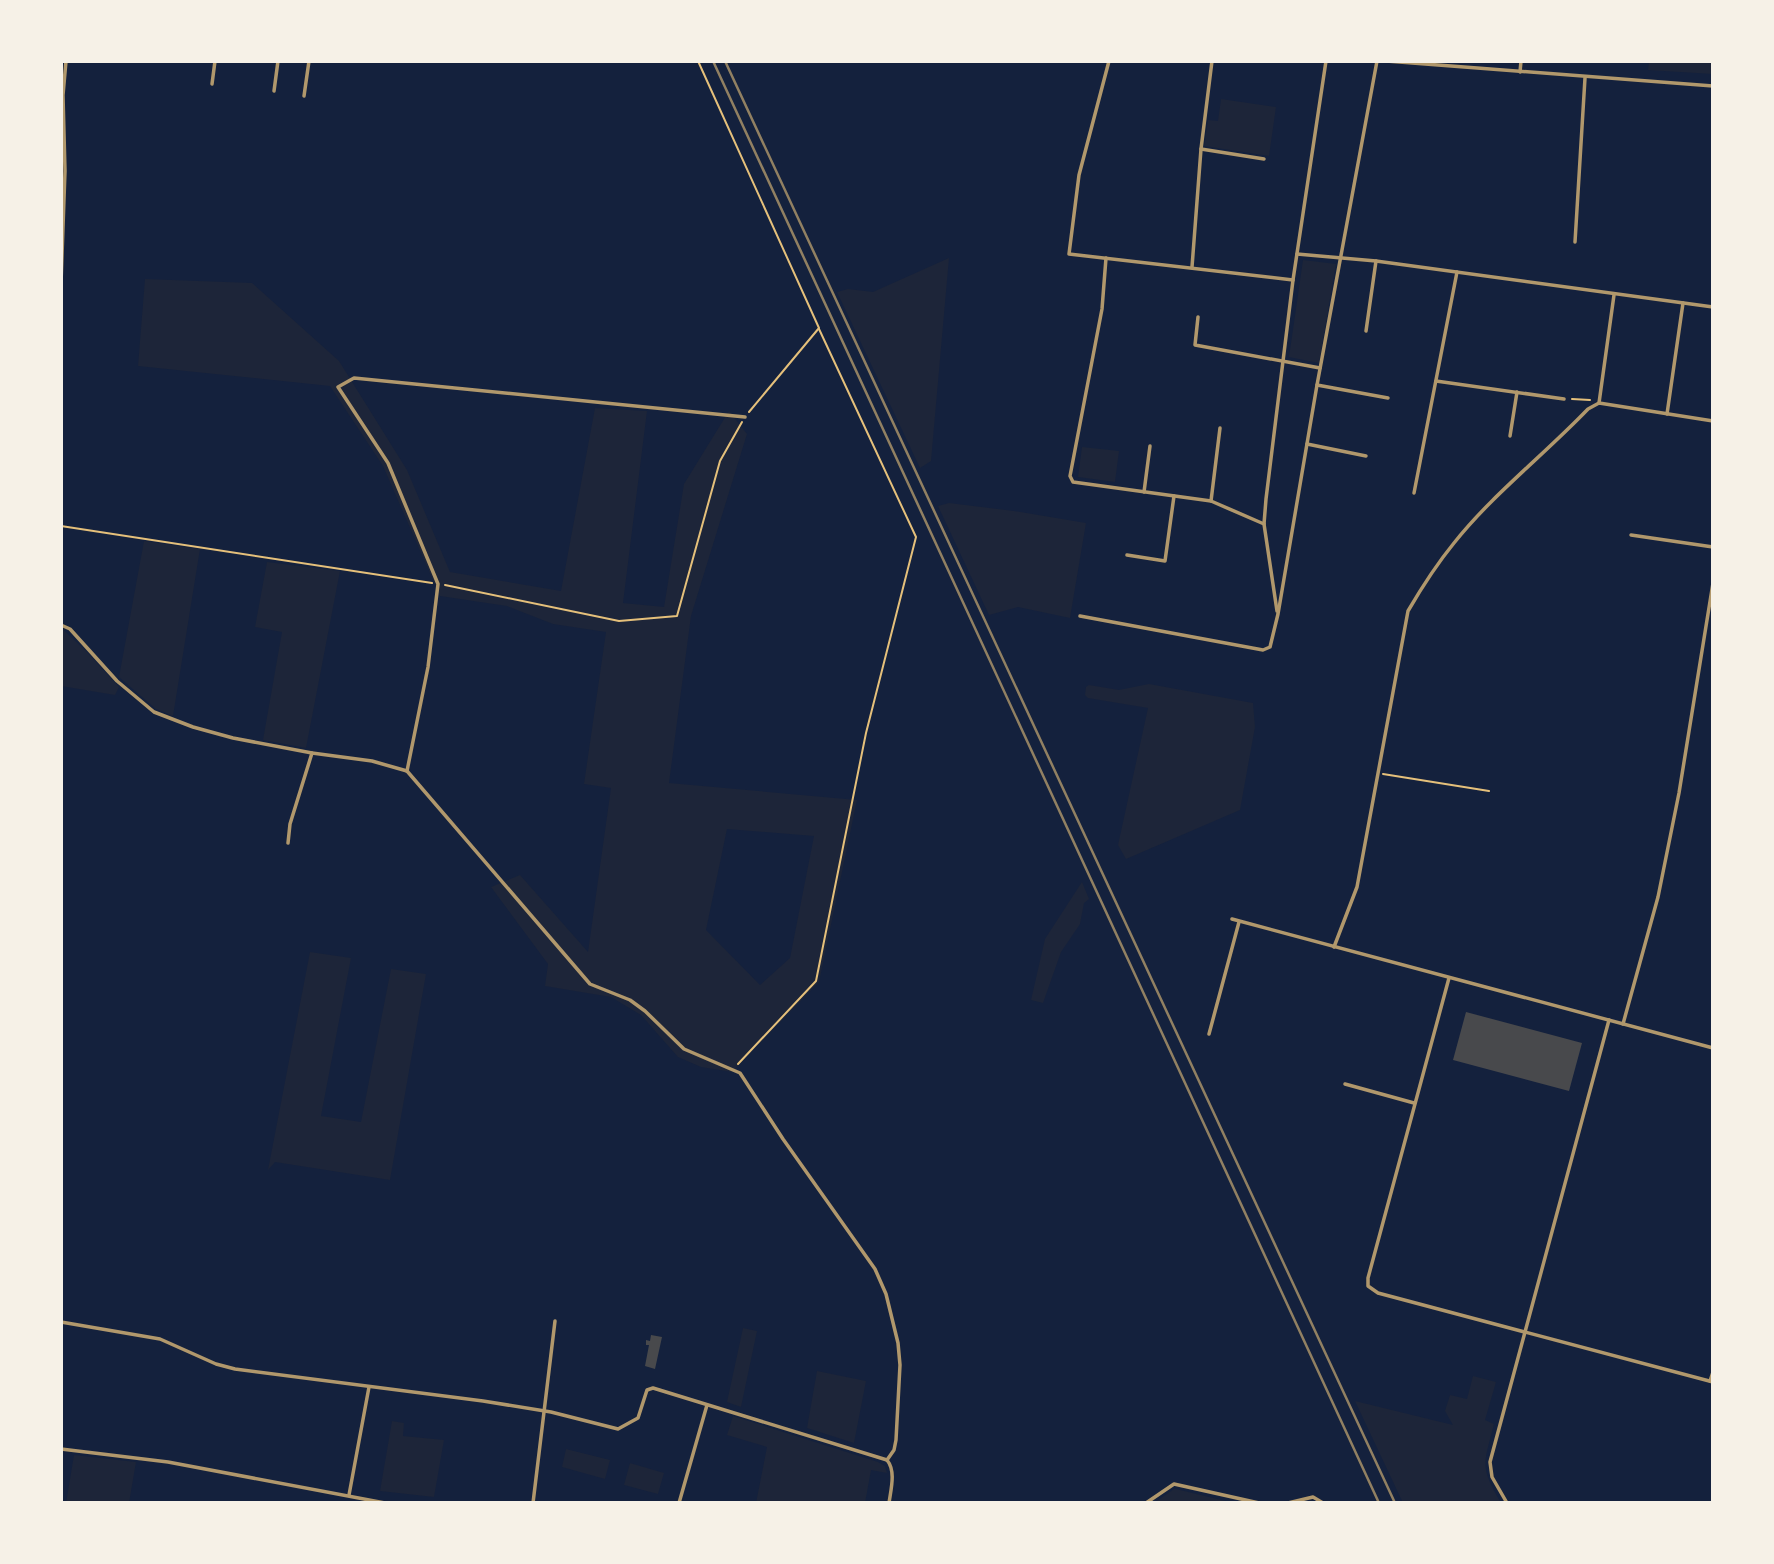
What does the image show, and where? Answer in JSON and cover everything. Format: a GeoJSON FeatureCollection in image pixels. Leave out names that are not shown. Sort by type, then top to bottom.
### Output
{"type":"FeatureCollection","features":[{"type":"Feature","properties":{"kind":"street"},"geometry":{"type":"LineString","coordinates":[[61,284],[65,171],[63,95],[66,61]]}},
{"type":"Feature","properties":{"kind":"street"},"geometry":{"type":"LineString","coordinates":[[212,84],[215,61]]}},
{"type":"Feature","properties":{"kind":"street"},"geometry":{"type":"LineString","coordinates":[[274,91],[278,61]]}},
{"type":"Feature","properties":{"kind":"street"},"geometry":{"type":"LineString","coordinates":[[304,96],[309,61]]}},
{"type":"Feature","properties":{"kind":"street"},"geometry":{"type":"LineString","coordinates":[[1109,61],[1079,176],[1069,254],[1293,280]]}},
{"type":"Feature","properties":{"kind":"street"},"geometry":{"type":"LineString","coordinates":[[1192,267],[1201,149],[1212,61]]}},
{"type":"Feature","properties":{"kind":"street"},"geometry":{"type":"LineString","coordinates":[[1278,614],[1264,524],[1293,280],[1326,61]]}},
{"type":"Feature","properties":{"kind":"street"},"geometry":{"type":"LineString","coordinates":[[1080,616],[1263,650],[1270,646],[1278,614],[1317,384],[1377,61]]}},
{"type":"Feature","properties":{"kind":"street"},"geometry":{"type":"LineString","coordinates":[[1387,61],[1713,86]]}},
{"type":"Feature","properties":{"kind":"street"},"geometry":{"type":"LineString","coordinates":[[1520,72],[1521,61]]}},
{"type":"Feature","properties":{"kind":"street"},"geometry":{"type":"LineString","coordinates":[[1575,242],[1585,78]]}},
{"type":"Feature","properties":{"kind":"street"},"geometry":{"type":"LineString","coordinates":[[1201,149],[1264,159]]}},
{"type":"Feature","properties":{"kind":"street"},"geometry":{"type":"LineString","coordinates":[[1297,254],[1376,261],[1713,307]]}},
{"type":"Feature","properties":{"kind":"street"},"geometry":{"type":"LineString","coordinates":[[1106,258],[1102,309],[1070,477],[1073,482],[1211,500],[1264,524]]}},
{"type":"Feature","properties":{"kind":"street"},"geometry":{"type":"LineString","coordinates":[[1366,331],[1376,261]]}},
{"type":"Feature","properties":{"kind":"street"},"geometry":{"type":"LineString","coordinates":[[1415,494],[1457,272]]}},
{"type":"Feature","properties":{"kind":"street"},"geometry":{"type":"LineString","coordinates":[[1599,403],[1614,294]]}},
{"type":"Feature","properties":{"kind":"street"},"geometry":{"type":"LineString","coordinates":[[1667,414],[1683,303]]}},
{"type":"Feature","properties":{"kind":"street"},"geometry":{"type":"LineString","coordinates":[[1198,317],[1195,345],[1320,368]]}},
{"type":"Feature","properties":{"kind":"street"},"geometry":{"type":"LineString","coordinates":[[407,771],[428,667],[438,584],[388,463],[338,387],[354,378],[745,417]]}},
{"type":"Feature","properties":{"kind":"street"},"geometry":{"type":"LineString","coordinates":[[1436,381],[1563,399]]}},
{"type":"Feature","properties":{"kind":"street"},"geometry":{"type":"LineString","coordinates":[[1317,384],[1388,398]]}},
{"type":"Feature","properties":{"kind":"street"},"geometry":{"type":"LineString","coordinates":[[1510,436],[1517,392]]}},
{"type":"Feature","properties":{"kind":"street"},"geometry":{"type":"LineString","coordinates":[[1334,947],[1357,887],[1408,611],[1427,578],[1481,513],[1588,409],[1599,403],[1713,421]]}},
{"type":"Feature","properties":{"kind":"street"},"geometry":{"type":"LineString","coordinates":[[1211,500],[1220,428]]}},
{"type":"Feature","properties":{"kind":"street"},"geometry":{"type":"LineString","coordinates":[[1307,443],[1366,456]]}},
{"type":"Feature","properties":{"kind":"street"},"geometry":{"type":"LineString","coordinates":[[1144,492],[1150,446]]}},
{"type":"Feature","properties":{"kind":"street"},"geometry":{"type":"LineString","coordinates":[[1127,555],[1166,561],[1174,496]]}},
{"type":"Feature","properties":{"kind":"street"},"geometry":{"type":"LineString","coordinates":[[1631,535],[1713,547]]}},
{"type":"Feature","properties":{"kind":"street"},"geometry":{"type":"LineString","coordinates":[[1623,1024],[1658,897],[1674,819],[1713,583]]}},
{"type":"Feature","properties":{"kind":"street"},"geometry":{"type":"LineString","coordinates":[[61,625],[78,637],[117,681],[154,712],[192,727],[233,738],[372,761],[407,771],[590,984],[630,1000],[684,1049],[740,1073],[875,1269],[884,1287],[900,1365],[895,1446],[887,1460]]}},
{"type":"Feature","properties":{"kind":"street"},"geometry":{"type":"LineString","coordinates":[[288,844],[290,824],[312,753]]}},
{"type":"Feature","properties":{"kind":"street"},"geometry":{"type":"LineString","coordinates":[[1232,919],[1713,1048]]}},
{"type":"Feature","properties":{"kind":"street"},"geometry":{"type":"LineString","coordinates":[[1209,1034],[1240,921]]}},
{"type":"Feature","properties":{"kind":"street"},"geometry":{"type":"LineString","coordinates":[[1449,978],[1367,1281],[1368,1286],[1378,1293],[1712,1382],[1713,1372]]}},
{"type":"Feature","properties":{"kind":"street"},"geometry":{"type":"LineString","coordinates":[[1507,1503],[1492,1477],[1490,1462],[1609,1020]]}},
{"type":"Feature","properties":{"kind":"street"},"geometry":{"type":"LineString","coordinates":[[1346,1084],[1415,1103]]}},
{"type":"Feature","properties":{"kind":"street"},"geometry":{"type":"LineString","coordinates":[[533,1503],[555,1321]]}},
{"type":"Feature","properties":{"kind":"street"},"geometry":{"type":"LineString","coordinates":[[61,1322],[160,1339],[216,1364],[235,1369],[483,1401],[551,1412],[618,1429],[638,1418],[650,1388],[711,1404],[887,1460],[892,1466],[890,1503]]}},
{"type":"Feature","properties":{"kind":"street"},"geometry":{"type":"LineString","coordinates":[[349,1495],[369,1387]]}},
{"type":"Feature","properties":{"kind":"street"},"geometry":{"type":"LineString","coordinates":[[679,1503],[707,1405]]}},
{"type":"Feature","properties":{"kind":"street"},"geometry":{"type":"LineString","coordinates":[[61,1449],[168,1462],[385,1503]]}},
{"type":"Feature","properties":{"kind":"street"},"geometry":{"type":"LineString","coordinates":[[1146,1503],[1174,1484],[1259,1503]]}},
{"type":"Feature","properties":{"kind":"street"},"geometry":{"type":"LineString","coordinates":[[1303,1503],[1308,1498]]}},
{"type":"Feature","properties":{"kind":"street"},"geometry":{"type":"LineString","coordinates":[[1288,1503],[1308,1498],[1317,1498],[1323,1503]]}},
{"type":"Feature","properties":{"kind":"path"},"geometry":{"type":"LineString","coordinates":[[698,61],[916,537],[866,733],[816,981],[733,1069]]}},
{"type":"Feature","properties":{"kind":"path"},"geometry":{"type":"LineString","coordinates":[[61,526],[438,584],[619,621],[677,617],[720,461],[745,417],[819,328]]}},
{"type":"Feature","properties":{"kind":"path"},"geometry":{"type":"LineString","coordinates":[[1563,399],[1588,399],[1599,403]]}},
{"type":"Feature","properties":{"kind":"path"},"geometry":{"type":"LineString","coordinates":[[1378,774],[1489,791]]}},
{"type":"Feature","properties":{"kind":"shaded area"},"geometry":{"type":"Polygon","coordinates":[[[1649,61],[1713,61],[1713,74],[1648,70],[1649,61]]]}},
{"type":"Feature","properties":{"kind":"shaded area"},"geometry":{"type":"Polygon","coordinates":[[[1221,99],[1276,107],[1269,156],[1204,146],[1208,120],[1218,121],[1221,99]]]}},
{"type":"Feature","properties":{"kind":"shaded area"},"geometry":{"type":"Polygon","coordinates":[[[949,258],[931,461],[920,468],[837,292],[848,289],[873,292],[949,258]]]}},
{"type":"Feature","properties":{"kind":"shaded area"},"geometry":{"type":"Polygon","coordinates":[[[1303,260],[1336,264],[1319,363],[1289,357],[1303,260]]]}},
{"type":"Feature","properties":{"kind":"shaded area"},"geometry":{"type":"Polygon","coordinates":[[[145,279],[252,283],[339,361],[407,470],[450,572],[561,591],[595,408],[647,411],[623,603],[664,607],[684,484],[729,411],[747,434],[691,616],[669,783],[857,800],[819,982],[732,1072],[701,1067],[678,1057],[641,1015],[611,997],[545,986],[548,964],[491,887],[520,875],[588,952],[611,788],[584,784],[606,632],[553,624],[507,606],[440,596],[383,466],[330,386],[138,366],[145,279]],[[727,829],[706,930],[760,985],[790,958],[814,836],[727,829]]]}},
{"type":"Feature","properties":{"kind":"shaded area"},"geometry":{"type":"Polygon","coordinates":[[[1082,447],[1119,451],[1115,482],[1078,477],[1082,447]]]}},
{"type":"Feature","properties":{"kind":"shaded area"},"geometry":{"type":"Polygon","coordinates":[[[949,503],[1086,523],[1070,618],[1018,607],[989,615],[938,506],[949,503]]]}},
{"type":"Feature","properties":{"kind":"shaded area"},"geometry":{"type":"Polygon","coordinates":[[[144,541],[200,549],[173,716],[156,709],[119,677],[144,541]]]}},
{"type":"Feature","properties":{"kind":"shaded area"},"geometry":{"type":"Polygon","coordinates":[[[267,562],[340,571],[306,748],[263,740],[282,632],[255,627],[267,562]]]}},
{"type":"Feature","properties":{"kind":"shaded area"},"geometry":{"type":"Polygon","coordinates":[[[61,628],[119,687],[115,695],[61,686],[61,628]]]}},
{"type":"Feature","properties":{"kind":"shaded area"},"geometry":{"type":"Polygon","coordinates":[[[1149,684],[1253,703],[1255,727],[1240,810],[1126,859],[1118,845],[1148,708],[1088,698],[1085,695],[1086,687],[1089,685],[1119,690],[1149,684]]]}},
{"type":"Feature","properties":{"kind":"shaded area"},"geometry":{"type":"Polygon","coordinates":[[[1082,882],[1089,899],[1084,903],[1080,924],[1061,952],[1043,1003],[1031,1000],[1045,939],[1082,882]]]}},
{"type":"Feature","properties":{"kind":"shaded area"},"geometry":{"type":"Polygon","coordinates":[[[310,952],[351,958],[321,1116],[361,1122],[391,969],[426,974],[390,1180],[275,1162],[268,1170],[310,952]]]}},
{"type":"Feature","properties":{"kind":"shaded area"},"geometry":{"type":"Polygon","coordinates":[[[743,1328],[757,1331],[741,1407],[727,1402],[743,1328]]]}},
{"type":"Feature","properties":{"kind":"shaded area"},"geometry":{"type":"Polygon","coordinates":[[[817,1371],[866,1381],[854,1443],[807,1428],[817,1371]]]}},
{"type":"Feature","properties":{"kind":"shaded area"},"geometry":{"type":"Polygon","coordinates":[[[1473,1376],[1496,1382],[1485,1420],[1494,1424],[1485,1464],[1489,1480],[1501,1503],[1403,1503],[1355,1401],[1453,1425],[1445,1411],[1450,1395],[1467,1399],[1473,1376]]]}},
{"type":"Feature","properties":{"kind":"shaded area"},"geometry":{"type":"Polygon","coordinates":[[[733,1416],[878,1462],[885,1466],[887,1473],[871,1470],[865,1503],[756,1503],[767,1447],[727,1435],[733,1416]]]}},
{"type":"Feature","properties":{"kind":"shaded area"},"geometry":{"type":"Polygon","coordinates":[[[392,1421],[404,1423],[403,1436],[444,1440],[434,1497],[380,1491],[392,1421]]]}},
{"type":"Feature","properties":{"kind":"shaded area"},"geometry":{"type":"Polygon","coordinates":[[[566,1449],[610,1460],[605,1479],[562,1467],[566,1449]]]}},
{"type":"Feature","properties":{"kind":"shaded area"},"geometry":{"type":"Polygon","coordinates":[[[74,1455],[136,1462],[129,1503],[66,1503],[74,1455]]]}},
{"type":"Feature","properties":{"kind":"shaded area"},"geometry":{"type":"Polygon","coordinates":[[[630,1463],[664,1473],[658,1494],[624,1485],[630,1463]]]}},
{"type":"Feature","properties":{"kind":"shaded area"},"geometry":{"type":"Polygon","coordinates":[[[1176,1489],[1234,1503],[1154,1503],[1176,1489]]]}},
{"type":"Feature","properties":{"kind":"building"},"geometry":{"type":"Polygon","coordinates":[[[1466,1012],[1582,1043],[1569,1091],[1453,1060],[1466,1012]]]}},
{"type":"Feature","properties":{"kind":"building"},"geometry":{"type":"Polygon","coordinates":[[[651,1335],[662,1337],[655,1369],[645,1366],[649,1345],[646,1345],[646,1340],[650,1341],[651,1335]]]}},
{"type":"Feature","properties":{"kind":"railway"},"geometry":{"type":"LineString","coordinates":[[713,61],[1379,1503]]}},
{"type":"Feature","properties":{"kind":"railway"},"geometry":{"type":"LineString","coordinates":[[725,61],[1395,1503]]}}]}
